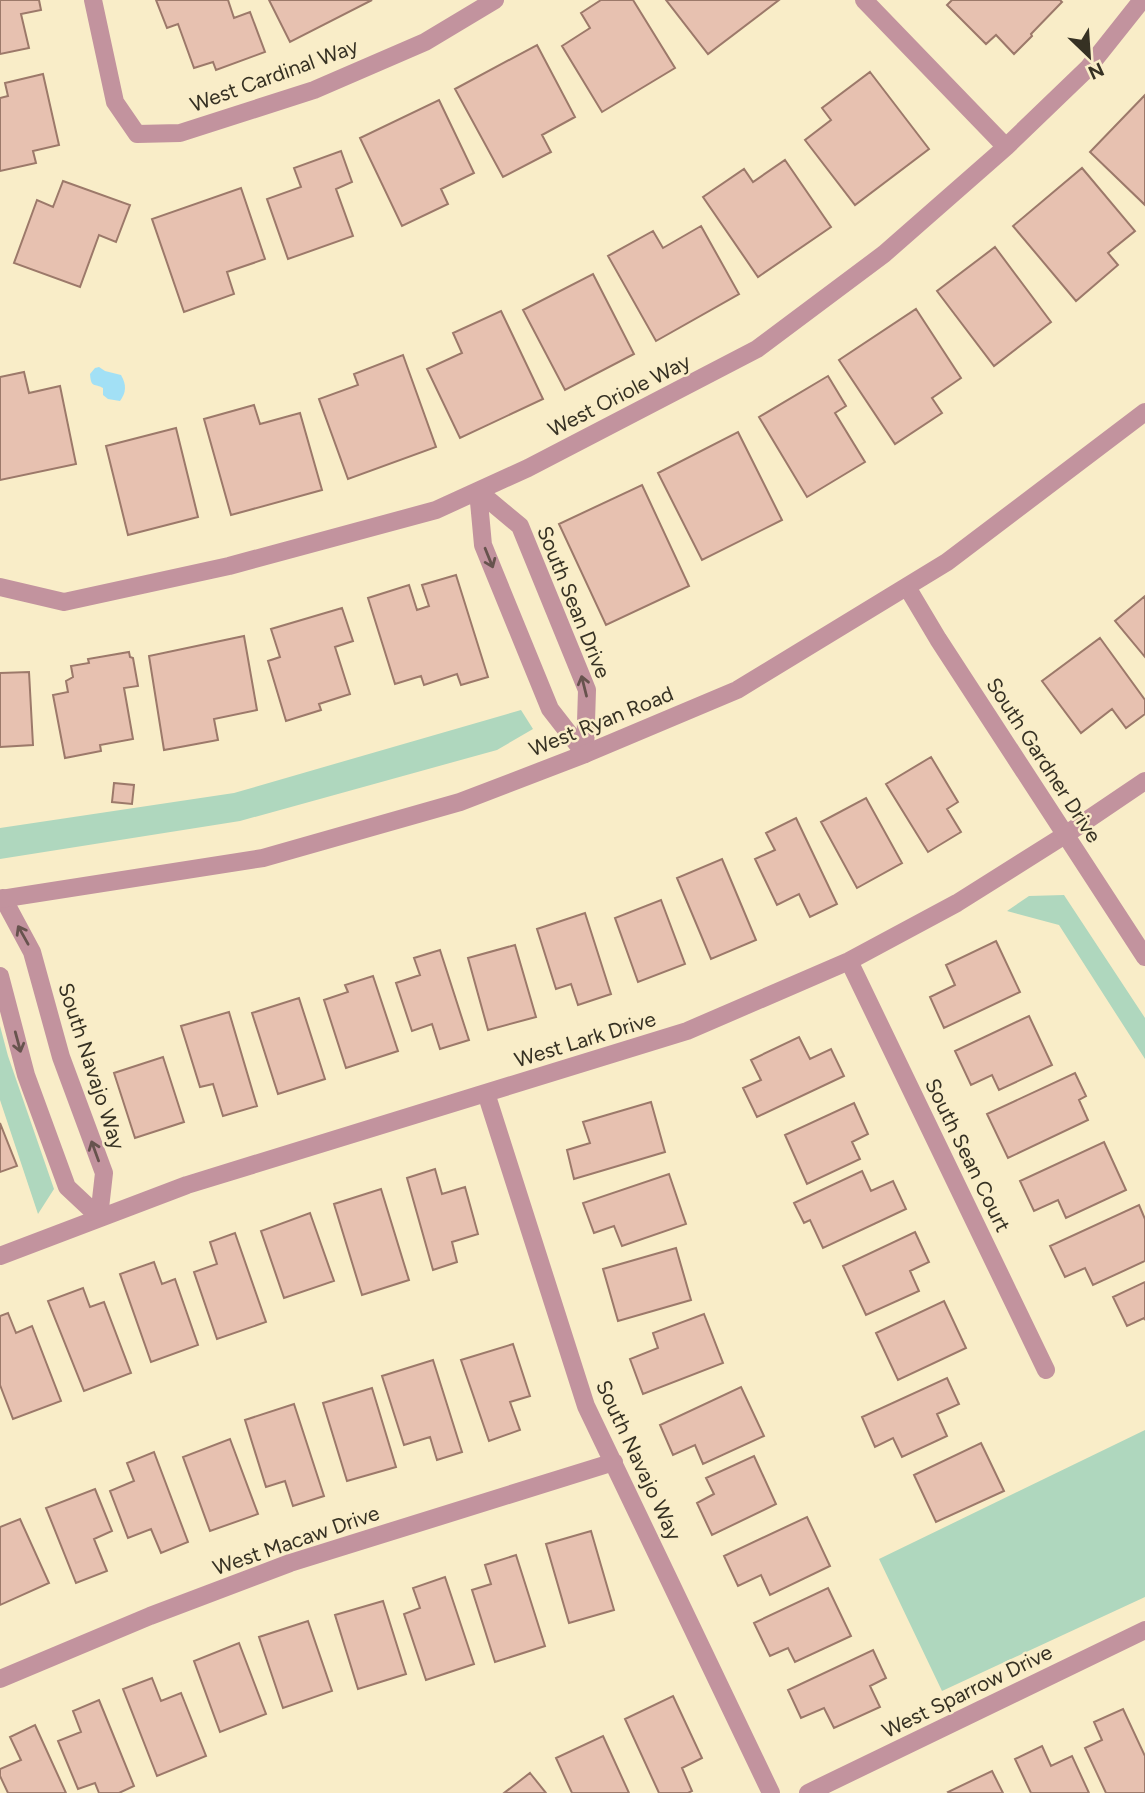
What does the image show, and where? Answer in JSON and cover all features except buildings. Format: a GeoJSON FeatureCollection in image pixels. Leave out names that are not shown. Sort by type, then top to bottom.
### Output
{"type":"FeatureCollection","features":[{"type":"Feature","properties":{"kind":"street","name":"West Cardinal Way"},"geometry":{"type":"LineString","coordinates":[[93,0],[115,102],[137,134],[180,133],[314,90],[425,42],[495,0]]}},
{"type":"Feature","properties":{"kind":"street"},"geometry":{"type":"LineString","coordinates":[[864,0],[1006,147]]}},
{"type":"Feature","properties":{"kind":"street","name":"West Oriole Way"},"geometry":{"type":"LineString","coordinates":[[0,587],[64,602],[229,566],[436,509],[540,462],[757,349],[884,254],[1006,147],[1088,68],[1142,0]]}},
{"type":"Feature","properties":{"kind":"street","name":"West Ryan Road"},"geometry":{"type":"LineString","coordinates":[[1,904],[263,858],[460,802],[585,754],[737,690],[947,562],[1145,412]]}},
{"type":"Feature","properties":{"kind":"street"},"geometry":{"type":"LineString","coordinates":[[478,491],[483,545],[550,709],[585,754]]}},
{"type":"Feature","properties":{"kind":"street","name":"South Sean Drive"},"geometry":{"type":"LineString","coordinates":[[478,491],[520,526],[582,677],[587,690],[585,754]]}},
{"type":"Feature","properties":{"kind":"street","name":"South Gardner Drive"},"geometry":{"type":"LineString","coordinates":[[907,587],[1145,957]]}},
{"type":"Feature","properties":{"kind":"street","name":"West Lark Drive"},"geometry":{"type":"LineString","coordinates":[[0,1256],[187,1185],[687,1031],[849,961],[957,903],[1145,781]]}},
{"type":"Feature","properties":{"kind":"street","name":"South Navajo Way"},"geometry":{"type":"LineString","coordinates":[[1,904],[32,953],[61,1057],[104,1173],[99,1217]]}},
{"type":"Feature","properties":{"kind":"street","name":"South Sean Court"},"geometry":{"type":"LineString","coordinates":[[849,961],[1046,1370]]}},
{"type":"Feature","properties":{"kind":"street"},"geometry":{"type":"LineString","coordinates":[[0,976],[26,1075],[67,1187],[99,1217]]}},
{"type":"Feature","properties":{"kind":"street","name":"South Navajo Way"},"geometry":{"type":"LineString","coordinates":[[486,1093],[586,1406],[771,1793]]}},
{"type":"Feature","properties":{"kind":"street","name":"West Macaw Drive"},"geometry":{"type":"LineString","coordinates":[[0,1679],[150,1616],[290,1563],[614,1462]]}},
{"type":"Feature","properties":{"kind":"street","name":"West Sparrow Drive"},"geometry":{"type":"LineString","coordinates":[[808,1793],[1145,1630]]}},
{"type":"Feature","properties":{"kind":"green space"},"geometry":{"type":"Polygon","coordinates":[[[521,710],[533,729],[497,750],[240,821],[0,859],[0,828],[234,793],[521,710]]]}},
{"type":"Feature","properties":{"kind":"green space"},"geometry":{"type":"Polygon","coordinates":[[[1064,895],[1145,1018],[1145,1059],[1059,925],[1007,911],[1029,896],[1064,895]]]}},
{"type":"Feature","properties":{"kind":"green space"},"geometry":{"type":"Polygon","coordinates":[[[0,1026],[54,1189],[38,1214],[0,1100],[0,1026]]]}},
{"type":"Feature","properties":{"kind":"green space"},"geometry":{"type":"Polygon","coordinates":[[[1145,1430],[1145,1597],[942,1691],[879,1559],[1145,1430]]]}},
{"type":"Feature","properties":{"kind":"water"},"geometry":{"type":"Polygon","coordinates":[[[99,367],[121,375],[125,389],[120,401],[108,399],[103,395],[103,388],[92,384],[90,374],[99,367]]]}}]}
